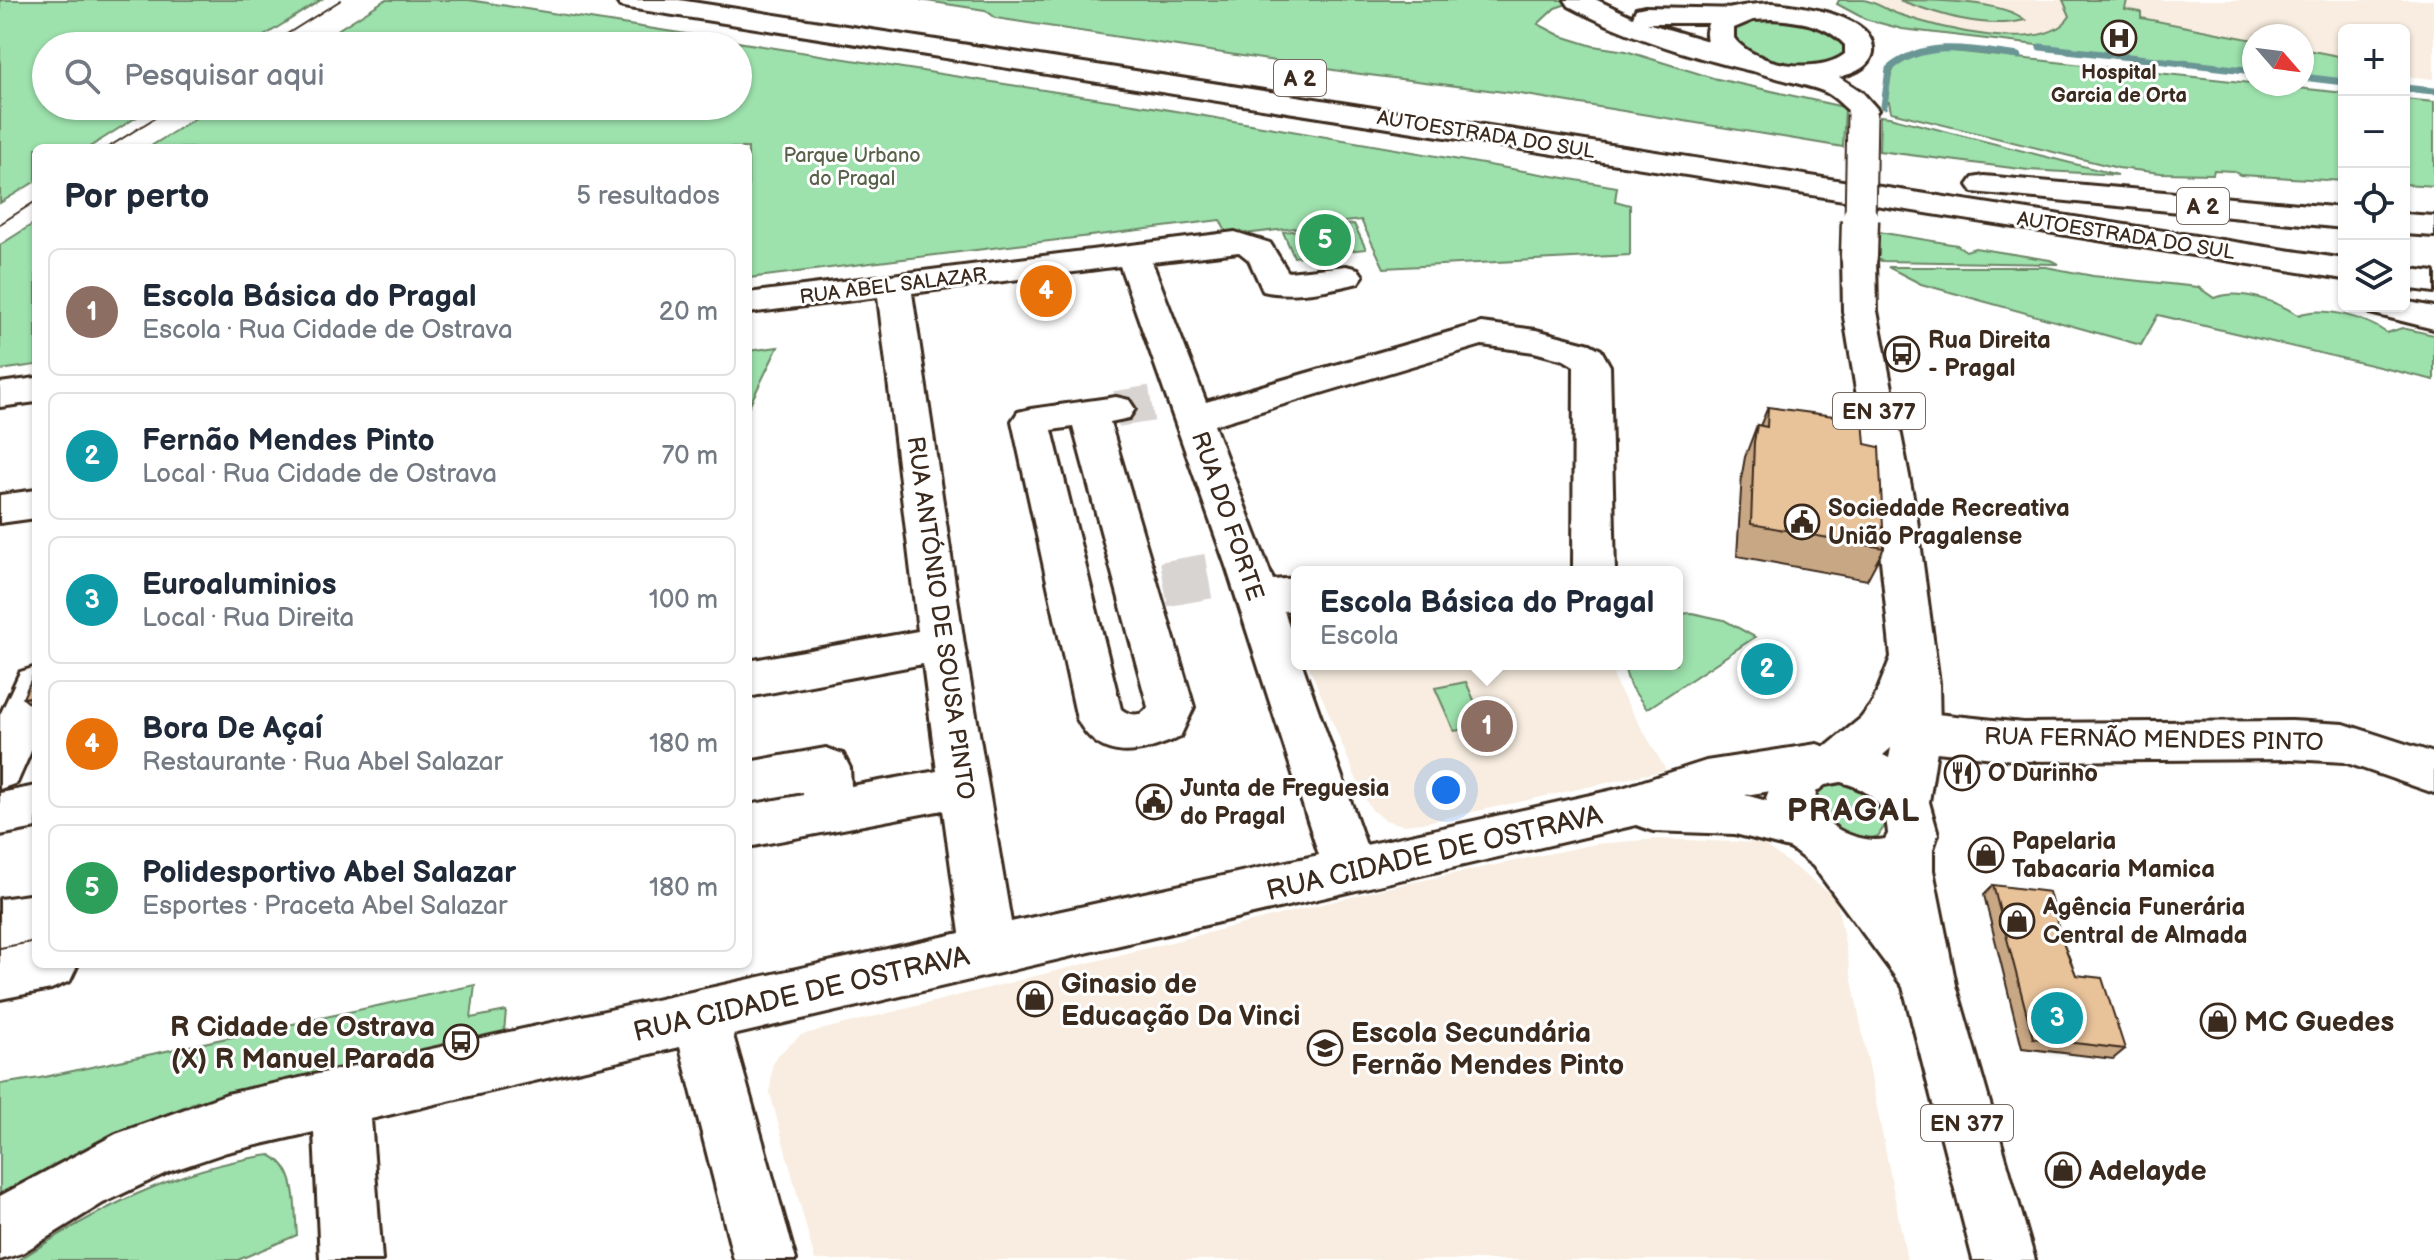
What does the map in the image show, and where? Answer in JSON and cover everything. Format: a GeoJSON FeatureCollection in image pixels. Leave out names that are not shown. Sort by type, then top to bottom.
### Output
{"type":"FeatureCollection","features":[{"type":"Feature","properties":{"kind":"main road","name":"AUTOESTRADA DO SUL"},"geometry":{"type":"LineString","coordinates":[[629,0],[2338,268]]}},
{"type":"Feature","properties":{"kind":"main road"},"geometry":{"type":"LineString","coordinates":[[1578,0],[1621,20],[1721,56],[1838,88],[1863,112]]}},
{"type":"Feature","properties":{"kind":"main road"},"geometry":{"type":"LineString","coordinates":[[1588,0],[1656,16],[1816,9],[1855,37],[1861,50],[1854,62],[1824,72],[1780,70]]}},
{"type":"Feature","properties":{"kind":"main road"},"geometry":{"type":"LineString","coordinates":[[1739,10],[1721,25],[1720,37],[1731,51],[1752,63]]}},
{"type":"Feature","properties":{"kind":"main road","name":"AUTOESTRADA DO SUL"},"geometry":{"type":"LineString","coordinates":[[1015,34],[1921,177],[2338,217]]}},
{"type":"Feature","properties":{"kind":"main road"},"geometry":{"type":"LineString","coordinates":[[1854,62],[1865,77],[1863,112]]}},
{"type":"Feature","properties":{"kind":"main road"},"geometry":{"type":"LineString","coordinates":[[1293,104],[1388,138],[2338,297]]}},
{"type":"Feature","properties":{"kind":"main road","name":"EN 377"},"geometry":{"type":"LineString","coordinates":[[1863,112],[1860,311],[1896,512],[1912,653],[1917,731],[1907,824],[1908,870],[1929,985],[2004,1260]]}},
{"type":"Feature","properties":{"kind":"main road"},"geometry":{"type":"LineString","coordinates":[[2410,224],[2434,226]]}},
{"type":"Feature","properties":{"kind":"main road"},"geometry":{"type":"LineString","coordinates":[[2129,236],[2338,249]]}},
{"type":"Feature","properties":{"kind":"main road","name":"RUA ABEL SALAZAR"},"geometry":{"type":"LineString","coordinates":[[752,303],[1228,242],[1247,243],[1260,250],[1275,284],[1346,276]]}},
{"type":"Feature","properties":{"kind":"main road"},"geometry":{"type":"LineString","coordinates":[[2410,252],[2434,254]]}},
{"type":"Feature","properties":{"kind":"main road","name":"RUA DO FORTE"},"geometry":{"type":"LineString","coordinates":[[1133,255],[1243,580],[1349,870]]}},
{"type":"Feature","properties":{"kind":"main road"},"geometry":{"type":"LineString","coordinates":[[2410,280],[2434,282]]}},
{"type":"Feature","properties":{"kind":"main road"},"geometry":{"type":"LineString","coordinates":[[2410,281],[2434,289]]}},
{"type":"Feature","properties":{"kind":"main road","name":"RUA ANTÓNIO DE SOUSA PINTO"},"geometry":{"type":"LineString","coordinates":[[894,285],[942,644],[989,950]]}},
{"type":"Feature","properties":{"kind":"main road"},"geometry":{"type":"LineString","coordinates":[[2408,312],[2434,318]]}},
{"type":"Feature","properties":{"kind":"main road"},"geometry":{"type":"LineString","coordinates":[[1182,405],[1481,334],[1536,341],[1577,352],[1588,358],[1592,366],[1594,566]]}},
{"type":"Feature","properties":{"kind":"main road"},"geometry":{"type":"LineString","coordinates":[[0,395],[32,391]]}},
{"type":"Feature","properties":{"kind":"main road"},"geometry":{"type":"LineString","coordinates":[[1102,411],[1151,587],[1171,707],[1163,724],[1143,733],[1117,733],[1100,719],[1031,421],[1102,411]]}},
{"type":"Feature","properties":{"kind":"main road"},"geometry":{"type":"LineString","coordinates":[[0,509],[32,505]]}},
{"type":"Feature","properties":{"kind":"main road"},"geometry":{"type":"LineString","coordinates":[[1243,580],[1291,592]]}},
{"type":"Feature","properties":{"kind":"main road"},"geometry":{"type":"LineString","coordinates":[[752,678],[942,644]]}},
{"type":"Feature","properties":{"kind":"main road","name":"EN 377"},"geometry":{"type":"LineString","coordinates":[[1912,653],[1899,702],[1882,730],[1829,763],[1800,774],[1791,791],[1792,811],[1891,927],[1929,985]]}},
{"type":"Feature","properties":{"kind":"main road"},"geometry":{"type":"LineString","coordinates":[[0,769],[32,694]]}},
{"type":"Feature","properties":{"kind":"main road","name":"RUA FERNÃO MENDES PINTO"},"geometry":{"type":"LineString","coordinates":[[1917,731],[2023,742],[2277,740],[2344,743],[2428,782]]}},
{"type":"Feature","properties":{"kind":"main road"},"geometry":{"type":"LineString","coordinates":[[1818,842],[1854,861],[1876,863],[1895,858],[1907,824],[1889,782],[1866,768],[1829,763]]}},
{"type":"Feature","properties":{"kind":"main road","name":"RUA CIDADE DE OSTRAVA"},"geometry":{"type":"LineString","coordinates":[[0,1231],[93,1174],[174,1137],[341,1096],[1622,809],[1706,781],[1829,763]]}},
{"type":"Feature","properties":{"kind":"main road"},"geometry":{"type":"LineString","coordinates":[[752,781],[826,768],[828,810]]}},
{"type":"Feature","properties":{"kind":"main road"},"geometry":{"type":"LineString","coordinates":[[752,825],[966,786]]}},
{"type":"Feature","properties":{"kind":"main road"},"geometry":{"type":"LineString","coordinates":[[0,814],[32,808]]}},
{"type":"Feature","properties":{"kind":"main road","name":"RUA CIDADE DE OSTRAVA"},"geometry":{"type":"LineString","coordinates":[[1622,809],[1735,813],[1818,842]]}},
{"type":"Feature","properties":{"kind":"main road"},"geometry":{"type":"LineString","coordinates":[[0,923],[32,918]]}},
{"type":"Feature","properties":{"kind":"main road"},"geometry":{"type":"LineString","coordinates":[[0,974],[32,968]]}},
{"type":"Feature","properties":{"kind":"main road"},"geometry":{"type":"LineString","coordinates":[[700,1016],[765,1260]]}},
{"type":"Feature","properties":{"kind":"main road"},"geometry":{"type":"LineString","coordinates":[[341,1096],[351,1260]]}},
{"type":"Feature","properties":{"kind":"shaded area","name":"Hospital Garcia de Orta"},"geometry":{"type":"Polygon","coordinates":[[[1839,0],[2434,0],[2434,79],[2410,77],[2410,24],[2338,24],[2338,69],[2314,66],[2314,24],[2242,24],[2242,56],[2050,45],[1888,26],[1837,4],[1839,0]]]}},
{"type":"Feature","properties":{"kind":"shaded area"},"geometry":{"type":"Polygon","coordinates":[[[1311,670],[1612,670],[1615,682],[1666,770],[1403,825],[1385,820],[1372,810],[1311,670]]]}},
{"type":"Feature","properties":{"kind":"shaded area","name":"Escola Secundária Fernão Mendes Pinto"},"geometry":{"type":"Polygon","coordinates":[[[1658,839],[1762,843],[1836,898],[1907,1260],[815,1260],[770,1093],[772,1066],[778,1055],[801,1035],[1386,888],[1595,844],[1658,839]]]}},
{"type":"Feature","properties":{"kind":"green space"},"geometry":{"type":"Polygon","coordinates":[[[0,0],[321,0],[270,32],[32,32],[32,120],[132,120],[94,144],[32,144],[32,183],[0,203],[0,0]]]}},
{"type":"Feature","properties":{"kind":"green space","name":"Parque Urbano do Pragal"},"geometry":{"type":"Polygon","coordinates":[[[385,0],[469,0],[673,32],[334,32],[385,0]]]}},
{"type":"Feature","properties":{"kind":"green space"},"geometry":{"type":"Polygon","coordinates":[[[920,0],[1564,0],[1570,3],[1555,8],[1538,24],[1561,36],[1593,46],[1626,51],[1713,78],[1845,108],[1843,147],[1520,94],[1353,73],[996,18],[985,10],[920,0]]]}},
{"type":"Feature","properties":{"kind":"green space"},"geometry":{"type":"Polygon","coordinates":[[[1839,0],[1864,0],[1937,26],[2014,37],[2038,35],[2057,28],[2070,16],[2063,0],[2127,0],[2125,9],[2141,12],[2141,18],[2242,38],[2242,70],[1902,29],[1865,19],[1837,4],[1839,0]]]}},
{"type":"Feature","properties":{"kind":"green space"},"geometry":{"type":"Polygon","coordinates":[[[1899,0],[1983,5],[2014,13],[2025,20],[1978,22],[1899,0]]]}},
{"type":"Feature","properties":{"kind":"green space"},"geometry":{"type":"Polygon","coordinates":[[[1766,15],[1815,22],[1845,43],[1845,51],[1835,60],[1822,65],[1791,65],[1760,56],[1737,43],[1734,31],[1743,22],[1766,15]]]}},
{"type":"Feature","properties":{"kind":"green space","name":"Parque Urbano do Pragal"},"geometry":{"type":"Polygon","coordinates":[[[752,44],[1152,107],[1617,187],[1615,201],[1630,205],[1630,255],[1384,268],[1361,220],[1228,236],[1220,220],[752,278],[752,144],[154,144],[193,120],[752,120],[752,44]]]}},
{"type":"Feature","properties":{"kind":"green space"},"geometry":{"type":"Polygon","coordinates":[[[1944,50],[2242,82],[2242,96],[2314,96],[2314,90],[2338,92],[2338,181],[2240,175],[2233,171],[2214,170],[2213,174],[2161,173],[2118,168],[1891,112],[1889,102],[1886,102],[1891,76],[1900,61],[1917,53],[1944,50]]]}},
{"type":"Feature","properties":{"kind":"green space"},"geometry":{"type":"Polygon","coordinates":[[[2314,51],[2338,56],[2338,80],[2314,78],[2314,51]]]}},
{"type":"Feature","properties":{"kind":"green space"},"geometry":{"type":"Polygon","coordinates":[[[2410,100],[2434,102],[2434,186],[2410,184],[2410,100]]]}},
{"type":"Feature","properties":{"kind":"green space"},"geometry":{"type":"Polygon","coordinates":[[[1880,116],[2118,175],[2028,170],[1879,151],[1880,116]]]}},
{"type":"Feature","properties":{"kind":"green space"},"geometry":{"type":"Polygon","coordinates":[[[1354,224],[1366,249],[1294,257],[1283,232],[1354,224]]]}},
{"type":"Feature","properties":{"kind":"green space"},"geometry":{"type":"Polygon","coordinates":[[[32,225],[32,366],[0,370],[0,245],[32,225]]]}},
{"type":"Feature","properties":{"kind":"green space"},"geometry":{"type":"Polygon","coordinates":[[[1878,232],[1957,245],[1966,251],[1975,248],[2059,264],[1881,261],[1878,259],[1878,232]]]}},
{"type":"Feature","properties":{"kind":"green space"},"geometry":{"type":"Polygon","coordinates":[[[1888,267],[2046,267],[2093,276],[2198,287],[2214,298],[2246,295],[2279,305],[2298,315],[2332,312],[2368,322],[2387,333],[2402,328],[2434,335],[2434,380],[2158,315],[2141,345],[1921,284],[1888,267]]]}},
{"type":"Feature","properties":{"kind":"green space"},"geometry":{"type":"Polygon","coordinates":[[[778,347],[752,400],[752,350],[778,347]]]}},
{"type":"Feature","properties":{"kind":"green space"},"geometry":{"type":"Polygon","coordinates":[[[1683,614],[1724,620],[1755,637],[1647,709],[1630,686],[1625,670],[1683,670],[1683,614]]]}},
{"type":"Feature","properties":{"kind":"green space"},"geometry":{"type":"Polygon","coordinates":[[[1466,682],[1485,725],[1454,731],[1435,688],[1466,682]]]}},
{"type":"Feature","properties":{"kind":"green space"},"geometry":{"type":"Polygon","coordinates":[[[1839,782],[1864,789],[1880,805],[1888,821],[1878,836],[1863,839],[1849,836],[1824,820],[1817,808],[1817,797],[1823,788],[1839,782]]]}},
{"type":"Feature","properties":{"kind":"green space"},"geometry":{"type":"Polygon","coordinates":[[[475,985],[471,1018],[506,1011],[504,1032],[196,1102],[99,1142],[0,1199],[0,1084],[475,985]]]}},
{"type":"Feature","properties":{"kind":"green space"},"geometry":{"type":"Polygon","coordinates":[[[270,1155],[286,1169],[290,1179],[297,1235],[238,1260],[19,1260],[77,1224],[139,1193],[203,1169],[270,1155]]]}},
{"type":"Feature","properties":{"kind":"building","name":"Sociedade Recreativa União Pragalense"},"geometry":{"type":"Polygon","coordinates":[[[1768,407],[1863,420],[1865,444],[1879,447],[1884,548],[1751,524],[1754,442],[1757,425],[1767,427],[1768,407]]]}},
{"type":"Feature","properties":{"kind":"building"},"geometry":{"type":"Polygon","coordinates":[[[32,678],[32,697],[23,698],[32,678]]]}},
{"type":"Feature","properties":{"kind":"building"},"geometry":{"type":"Polygon","coordinates":[[[1993,885],[2049,892],[2061,937],[2076,975],[2102,978],[2125,1049],[2033,1038],[1993,885]]]}},
{"type":"Feature","properties":{"kind":"waterway"},"geometry":{"type":"LineString","coordinates":[[2040,47],[2242,70]]}},
{"type":"Feature","properties":{"kind":"waterway"},"geometry":{"type":"LineString","coordinates":[[1884,106],[1889,69],[1919,53],[1951,49],[2018,56]]}},
{"type":"Feature","properties":{"kind":"waterway"},"geometry":{"type":"LineString","coordinates":[[2314,78],[2338,81]]}},
{"type":"Feature","properties":{"kind":"waterway"},"geometry":{"type":"LineString","coordinates":[[2410,89],[2434,91]]}},
{"type":"Feature","properties":{"kind":"tunnel"},"geometry":{"type":"LineString","coordinates":[[1116,409],[1167,401]]}},
{"type":"Feature","properties":{"kind":"tunnel"},"geometry":{"type":"LineString","coordinates":[[1164,584],[1226,573]]}},
{"type":"Feature","properties":{"kind":"tram line"},"geometry":{"type":"LineString","coordinates":[[290,32],[341,0]]}},
{"type":"Feature","properties":{"kind":"tram line"},"geometry":{"type":"LineString","coordinates":[[113,144],[152,120]]}},
{"type":"Feature","properties":{"kind":"tram line"},"geometry":{"type":"LineString","coordinates":[[0,224],[32,204]]}},
{"type":"Feature","properties":{"kind":"place","name":"Hospital Garcia de Orta"},"geometry":{"type":"Point","coordinates":[2119,38]}},
{"type":"Feature","properties":{"kind":"place","name":"Polidesportivo Abel Salazar"},"geometry":{"type":"Point","coordinates":[1325,240]}},
{"type":"Feature","properties":{"kind":"place","name":"Bora De Açaí"},"geometry":{"type":"Point","coordinates":[1046,291]}},
{"type":"Feature","properties":{"kind":"place","name":"Rua Direita - Pragal"},"geometry":{"type":"Point","coordinates":[1902,354]}},
{"type":"Feature","properties":{"kind":"place","name":"Sociedade Recreativa União Pragalense"},"geometry":{"type":"Point","coordinates":[1802,522]}},
{"type":"Feature","properties":{"kind":"place","name":"Fernão Mendes Pinto"},"geometry":{"type":"Point","coordinates":[1767,669]}},
{"type":"Feature","properties":{"kind":"place","name":"Escola Básica do Pragal"},"geometry":{"type":"Point","coordinates":[1487,726]}},
{"type":"Feature","properties":{"kind":"place","name":"O Durinho"},"geometry":{"type":"Point","coordinates":[1962,773]}},
{"type":"Feature","properties":{"kind":"place","name":"Junta de Freguesia do Pragal"},"geometry":{"type":"Point","coordinates":[1154,802]}},
{"type":"Feature","properties":{"kind":"place","name":"Papelaria Tabacaria Mamica"},"geometry":{"type":"Point","coordinates":[1986,855]}},
{"type":"Feature","properties":{"kind":"place","name":"Agência Funerária Central de Almada"},"geometry":{"type":"Point","coordinates":[2017,921]}},
{"type":"Feature","properties":{"kind":"place","name":"Ginasio de Educação Da Vinci"},"geometry":{"type":"Point","coordinates":[1035,999]}},
{"type":"Feature","properties":{"kind":"place","name":"Euroaluminios"},"geometry":{"type":"Point","coordinates":[2057,1018]}},
{"type":"Feature","properties":{"kind":"place","name":"MC Guedes"},"geometry":{"type":"Point","coordinates":[2218,1021]}},
{"type":"Feature","properties":{"kind":"place","name":"R Cidade de Ostrava (X) R Manuel Parada"},"geometry":{"type":"Point","coordinates":[461,1042]}},
{"type":"Feature","properties":{"kind":"place","name":"Escola Secundária Fernão Mendes Pinto"},"geometry":{"type":"Point","coordinates":[1325,1048]}},
{"type":"Feature","properties":{"kind":"place","name":"Adelayde"},"geometry":{"type":"Point","coordinates":[2063,1170]}},
{"type":"Feature","properties":{"kind":"district","name":"PRAGAL"},"geometry":{"type":"Point","coordinates":[1854,810]}}]}
